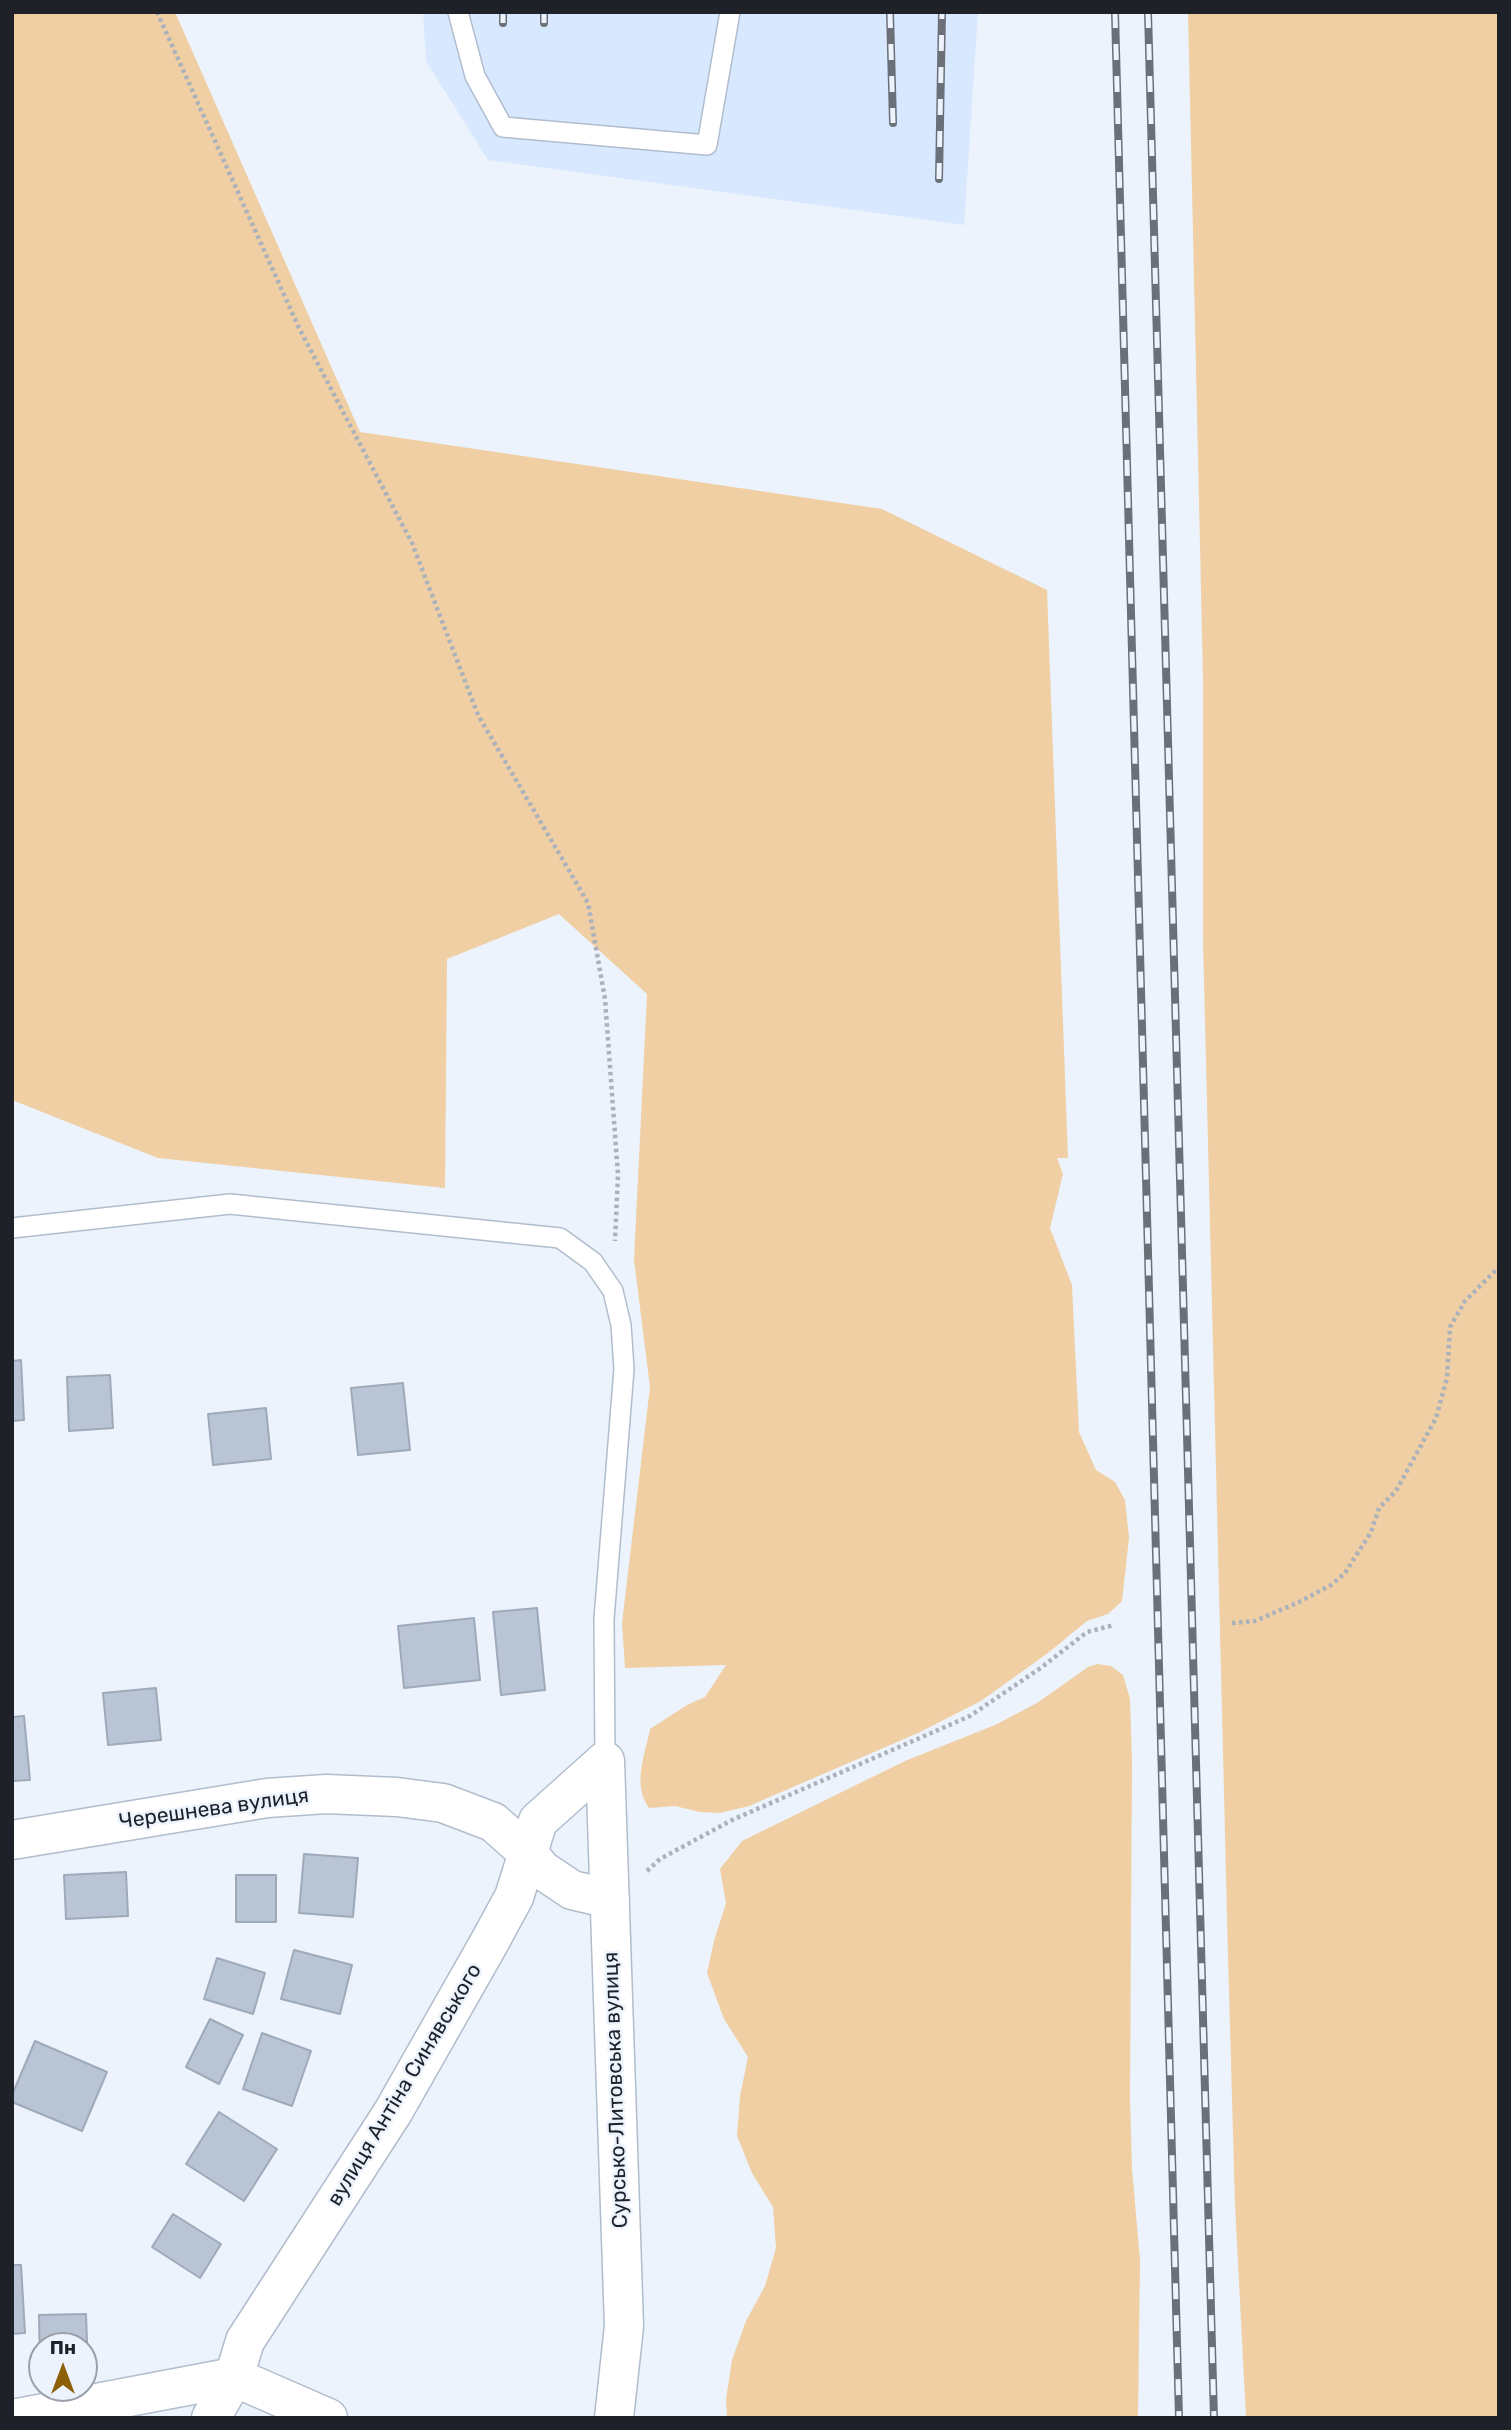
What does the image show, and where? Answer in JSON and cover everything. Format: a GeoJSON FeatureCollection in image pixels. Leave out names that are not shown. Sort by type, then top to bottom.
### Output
{"type":"FeatureCollection","features":[{"type":"Feature","properties":{"kind":"street","name":"вулиця Антіна Синявського"},"geometry":{"type":"LineString","coordinates":[[211,2418],[234,2377],[245,2341],[393,2112],[489,1943],[514,1897],[538,1821],[605,1761]]}},
{"type":"Feature","properties":{"kind":"street","name":"Сурсько-Литовська вулиця"},"geometry":{"type":"LineString","coordinates":[[605,1761],[624,2326],[614,2418]]}},
{"type":"Feature","properties":{"kind":"street","name":"Черешнева вулиця"},"geometry":{"type":"LineString","coordinates":[[12,1840],[267,1798],[326,1794],[397,1797],[443,1802],[493,1822],[528,1853],[542,1870],[572,1889],[610,1899]]}},
{"type":"Feature","properties":{"kind":"street"},"geometry":{"type":"LineString","coordinates":[[18,2418],[234,2377],[328,2418]]}},
{"type":"Feature","properties":{"kind":"lane"},"geometry":{"type":"LineString","coordinates":[[458,12],[475,76],[503,127],[707,145],[730,12]]}},
{"type":"Feature","properties":{"kind":"lane"},"geometry":{"type":"LineString","coordinates":[[12,1228],[230,1205],[559,1238],[593,1262],[613,1291],[621,1325],[624,1369],[604,1619],[605,1761]]}},
{"type":"Feature","properties":{"kind":"path"},"geometry":{"type":"LineString","coordinates":[[157,12],[299,328],[412,543],[478,715],[588,902],[604,999],[618,1175],[613,1291]]}},
{"type":"Feature","properties":{"kind":"path"},"geometry":{"type":"LineString","coordinates":[[1232,1623],[1255,1621],[1285,1609],[1332,1585],[1345,1573],[1371,1532],[1379,1508],[1396,1491],[1436,1418],[1447,1378],[1450,1326],[1465,1301],[1499,1267]]}},
{"type":"Feature","properties":{"kind":"path"},"geometry":{"type":"LineString","coordinates":[[610,1899],[640,1878],[660,1859],[732,1820],[970,1716],[1012,1690],[1087,1632],[1114,1625]]}},
{"type":"Feature","properties":{"kind":"shaded area"},"geometry":{"type":"Polygon","coordinates":[[[12,12],[175,12],[360,432],[882,509],[1047,590],[1068,1158],[1057,1158],[1063,1174],[1050,1228],[1072,1285],[1079,1432],[1096,1470],[1115,1482],[1125,1500],[1129,1538],[1122,1601],[1108,1614],[1087,1621],[981,1701],[918,1733],[749,1806],[720,1813],[700,1812],[675,1806],[649,1808],[644,1799],[641,1769],[650,1729],[687,1705],[705,1697],[726,1665],[625,1668],[622,1623],[650,1387],[634,1260],[647,994],[559,914],[447,959],[445,1188],[158,1158],[12,1100],[12,12]]]}},
{"type":"Feature","properties":{"kind":"shaded area"},"geometry":{"type":"Polygon","coordinates":[[[423,12],[978,12],[964,225],[488,160],[426,61],[423,12]]]}},
{"type":"Feature","properties":{"kind":"shaded area"},"geometry":{"type":"Polygon","coordinates":[[[1188,12],[1499,12],[1499,2418],[1246,2418],[1235,2204],[1203,940],[1203,679],[1188,12]]]}},
{"type":"Feature","properties":{"kind":"shaded area"},"geometry":{"type":"Polygon","coordinates":[[[1097,1664],[1111,1666],[1123,1675],[1130,1699],[1130,2097],[1132,2169],[1140,2260],[1138,2418],[727,2418],[726,2399],[732,2360],[746,2321],[765,2286],[776,2248],[773,2207],[752,2173],[737,2136],[740,2096],[748,2057],[724,2019],[707,1973],[726,1903],[720,1869],[742,1841],[905,1761],[995,1725],[1037,1703],[1088,1667],[1097,1664]]]}},
{"type":"Feature","properties":{"kind":"building"},"geometry":{"type":"Polygon","coordinates":[[[21,1360],[24,1420],[12,1421],[12,1361],[21,1360]]]}},
{"type":"Feature","properties":{"kind":"building"},"geometry":{"type":"Polygon","coordinates":[[[110,1375],[113,1428],[69,1431],[67,1377],[110,1375]]]}},
{"type":"Feature","properties":{"kind":"building"},"geometry":{"type":"Polygon","coordinates":[[[403,1383],[410,1450],[358,1455],[351,1388],[403,1383]]]}},
{"type":"Feature","properties":{"kind":"building"},"geometry":{"type":"Polygon","coordinates":[[[266,1408],[271,1459],[213,1465],[208,1414],[266,1408]]]}},
{"type":"Feature","properties":{"kind":"building"},"geometry":{"type":"Polygon","coordinates":[[[537,1608],[545,1690],[501,1695],[493,1612],[537,1608]]]}},
{"type":"Feature","properties":{"kind":"building"},"geometry":{"type":"Polygon","coordinates":[[[474,1618],[480,1680],[404,1688],[398,1626],[474,1618]]]}},
{"type":"Feature","properties":{"kind":"building"},"geometry":{"type":"Polygon","coordinates":[[[156,1688],[161,1740],[108,1745],[103,1693],[156,1688]]]}},
{"type":"Feature","properties":{"kind":"building"},"geometry":{"type":"Polygon","coordinates":[[[24,1716],[30,1780],[12,1781],[12,1717],[24,1716]]]}},
{"type":"Feature","properties":{"kind":"building"},"geometry":{"type":"Polygon","coordinates":[[[304,1854],[358,1858],[353,1917],[299,1913],[304,1854]]]}},
{"type":"Feature","properties":{"kind":"building"},"geometry":{"type":"Polygon","coordinates":[[[126,1872],[128,1916],[66,1919],[64,1875],[126,1872]]]}},
{"type":"Feature","properties":{"kind":"building"},"geometry":{"type":"Polygon","coordinates":[[[236,1875],[276,1875],[276,1922],[236,1922],[236,1875]]]}},
{"type":"Feature","properties":{"kind":"building"},"geometry":{"type":"Polygon","coordinates":[[[294,1950],[352,1965],[340,2014],[281,1999],[294,1950]]]}},
{"type":"Feature","properties":{"kind":"building"},"geometry":{"type":"Polygon","coordinates":[[[217,1958],[265,1973],[253,2014],[204,1999],[217,1958]]]}},
{"type":"Feature","properties":{"kind":"building"},"geometry":{"type":"Polygon","coordinates":[[[210,2019],[243,2035],[219,2084],[186,2067],[210,2019]]]}},
{"type":"Feature","properties":{"kind":"building"},"geometry":{"type":"Polygon","coordinates":[[[262,2033],[311,2051],[292,2106],[243,2089],[262,2033]]]}},
{"type":"Feature","properties":{"kind":"building"},"geometry":{"type":"Polygon","coordinates":[[[35,2041],[107,2072],[82,2131],[12,2102],[12,2095],[35,2041]]]}},
{"type":"Feature","properties":{"kind":"building"},"geometry":{"type":"Polygon","coordinates":[[[219,2112],[277,2149],[244,2201],[186,2164],[219,2112]]]}},
{"type":"Feature","properties":{"kind":"building"},"geometry":{"type":"Polygon","coordinates":[[[173,2214],[221,2244],[200,2278],[152,2247],[173,2214]]]}},
{"type":"Feature","properties":{"kind":"building"},"geometry":{"type":"Polygon","coordinates":[[[12,2265],[21,2265],[25,2333],[12,2334],[12,2265]]]}},
{"type":"Feature","properties":{"kind":"building"},"geometry":{"type":"Polygon","coordinates":[[[86,2314],[87,2332],[39,2332],[39,2315],[86,2314]]]}},
{"type":"Feature","properties":{"kind":"railway"},"geometry":{"type":"LineString","coordinates":[[503,12],[503,23]]}},
{"type":"Feature","properties":{"kind":"railway"},"geometry":{"type":"LineString","coordinates":[[544,12],[544,23]]}},
{"type":"Feature","properties":{"kind":"railway"},"geometry":{"type":"LineString","coordinates":[[890,12],[893,123]]}},
{"type":"Feature","properties":{"kind":"railway"},"geometry":{"type":"LineString","coordinates":[[939,179],[942,12]]}},
{"type":"Feature","properties":{"kind":"railway"},"geometry":{"type":"LineString","coordinates":[[1115,12],[1179,2418]]}},
{"type":"Feature","properties":{"kind":"railway"},"geometry":{"type":"LineString","coordinates":[[1148,12],[1214,2418]]}}]}
